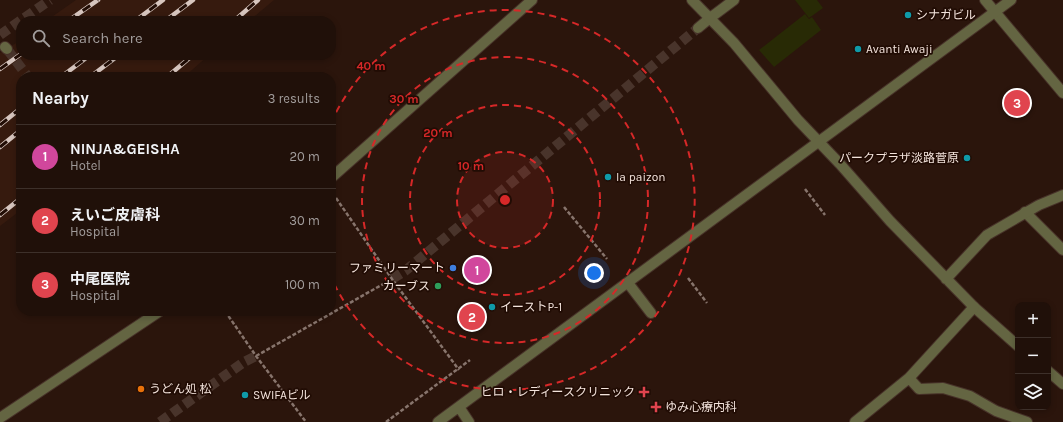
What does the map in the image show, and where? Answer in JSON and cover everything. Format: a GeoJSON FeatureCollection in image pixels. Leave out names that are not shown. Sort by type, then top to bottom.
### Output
{"type":"FeatureCollection","features":[{"type":"Feature","properties":{"kind":"street"},"geometry":{"type":"LineString","coordinates":[[336,174],[532,0]]}},
{"type":"Feature","properties":{"kind":"street"},"geometry":{"type":"LineString","coordinates":[[692,0],[710,18],[890,221],[974,307],[1015,343]]}},
{"type":"Feature","properties":{"kind":"street"},"geometry":{"type":"LineString","coordinates":[[698,28],[734,0]]}},
{"type":"Feature","properties":{"kind":"street"},"geometry":{"type":"LineString","coordinates":[[985,0],[1063,92]]}},
{"type":"Feature","properties":{"kind":"street"},"geometry":{"type":"LineString","coordinates":[[438,422],[1011,0]]}},
{"type":"Feature","properties":{"kind":"street"},"geometry":{"type":"LineString","coordinates":[[946,279],[987,235],[1025,212],[1063,195]]}},
{"type":"Feature","properties":{"kind":"street"},"geometry":{"type":"LineString","coordinates":[[1025,212],[1063,250]]}},
{"type":"Feature","properties":{"kind":"street"},"geometry":{"type":"LineString","coordinates":[[628,283],[651,313]]}},
{"type":"Feature","properties":{"kind":"street"},"geometry":{"type":"LineString","coordinates":[[855,422],[909,378],[974,307]]}},
{"type":"Feature","properties":{"kind":"street"},"geometry":{"type":"LineString","coordinates":[[0,418],[153,316]]}},
{"type":"Feature","properties":{"kind":"street"},"geometry":{"type":"LineString","coordinates":[[1050,374],[1063,384]]}},
{"type":"Feature","properties":{"kind":"street"},"geometry":{"type":"LineString","coordinates":[[909,378],[919,389],[943,388],[970,396],[996,411],[1027,422]]}},
{"type":"Feature","properties":{"kind":"street"},"geometry":{"type":"LineString","coordinates":[[459,407],[470,422]]}},
{"type":"Feature","properties":{"kind":"path"},"geometry":{"type":"LineString","coordinates":[[805,189],[825,215]]}},
{"type":"Feature","properties":{"kind":"path"},"geometry":{"type":"LineString","coordinates":[[336,197],[392,279],[459,370]]}},
{"type":"Feature","properties":{"kind":"path"},"geometry":{"type":"LineString","coordinates":[[564,207],[607,260]]}},
{"type":"Feature","properties":{"kind":"path"},"geometry":{"type":"LineString","coordinates":[[688,278],[707,303]]}},
{"type":"Feature","properties":{"kind":"path"},"geometry":{"type":"LineString","coordinates":[[336,311],[392,279]]}},
{"type":"Feature","properties":{"kind":"path"},"geometry":{"type":"LineString","coordinates":[[228,316],[256,356],[306,422]]}},
{"type":"Feature","properties":{"kind":"path"},"geometry":{"type":"LineString","coordinates":[[256,356],[327,316]]}},
{"type":"Feature","properties":{"kind":"path"},"geometry":{"type":"LineString","coordinates":[[386,422],[459,370],[470,360]]}},
{"type":"Feature","properties":{"kind":"shaded area"},"geometry":{"type":"Polygon","coordinates":[[[76,0],[274,0],[255,16],[53,16],[76,0]]]}},
{"type":"Feature","properties":{"kind":"shaded area"},"geometry":{"type":"Polygon","coordinates":[[[16,43],[16,60],[203,60],[190,72],[16,72],[16,214],[0,226],[0,53],[16,43]]]}},
{"type":"Feature","properties":{"kind":"green space"},"geometry":{"type":"Polygon","coordinates":[[[795,0],[817,0],[823,8],[809,18],[795,0]]]}},
{"type":"Feature","properties":{"kind":"green space"},"geometry":{"type":"Polygon","coordinates":[[[805,14],[809,19],[812,17],[821,30],[774,67],[759,50],[805,14]]]}},
{"type":"Feature","properties":{"kind":"tunnel"},"geometry":{"type":"LineString","coordinates":[[27,16],[50,0]]}},
{"type":"Feature","properties":{"kind":"tunnel"},"geometry":{"type":"LineString","coordinates":[[0,35],[16,24]]}},
{"type":"Feature","properties":{"kind":"tunnel"},"geometry":{"type":"LineString","coordinates":[[392,279],[405,271],[698,28]]}},
{"type":"Feature","properties":{"kind":"tunnel"},"geometry":{"type":"LineString","coordinates":[[7,49],[24,72]]}},
{"type":"Feature","properties":{"kind":"tunnel"},"geometry":{"type":"LineString","coordinates":[[160,422],[244,362],[256,356]]}},
{"type":"Feature","properties":{"kind":"railway"},"geometry":{"type":"LineString","coordinates":[[75,16],[98,0]]}},
{"type":"Feature","properties":{"kind":"railway"},"geometry":{"type":"LineString","coordinates":[[142,16],[163,0]]}},
{"type":"Feature","properties":{"kind":"railway"},"geometry":{"type":"LineString","coordinates":[[172,16],[193,0]]}},
{"type":"Feature","properties":{"kind":"railway"},"geometry":{"type":"LineString","coordinates":[[240,16],[258,0]]}},
{"type":"Feature","properties":{"kind":"railway"},"geometry":{"type":"LineString","coordinates":[[0,69],[16,58]]}},
{"type":"Feature","properties":{"kind":"railway"},"geometry":{"type":"LineString","coordinates":[[68,72],[83,60]]}},
{"type":"Feature","properties":{"kind":"railway"},"geometry":{"type":"LineString","coordinates":[[97,72],[112,60]]}},
{"type":"Feature","properties":{"kind":"railway"},"geometry":{"type":"LineString","coordinates":[[173,72],[187,60]]}},
{"type":"Feature","properties":{"kind":"railway"},"geometry":{"type":"LineString","coordinates":[[0,125],[16,112]]}},
{"type":"Feature","properties":{"kind":"railway"},"geometry":{"type":"LineString","coordinates":[[0,147],[16,134]]}},
{"type":"Feature","properties":{"kind":"railway"},"geometry":{"type":"LineString","coordinates":[[0,215],[16,202]]}},
{"type":"Feature","properties":{"kind":"place","name":"シナガビル"},"geometry":{"type":"Point","coordinates":[908,15]}},
{"type":"Feature","properties":{"kind":"place","name":"Avanti Awaji"},"geometry":{"type":"Point","coordinates":[858,49]}},
{"type":"Feature","properties":{"kind":"place","name":"中尾医院"},"geometry":{"type":"Point","coordinates":[1017,103]}},
{"type":"Feature","properties":{"kind":"place","name":"パークプラザ淡路菅原"},"geometry":{"type":"Point","coordinates":[967,158]}},
{"type":"Feature","properties":{"kind":"place","name":"la paizon"},"geometry":{"type":"Point","coordinates":[608,177]}},
{"type":"Feature","properties":{"kind":"place","name":"ファミリーマート"},"geometry":{"type":"Point","coordinates":[453,268]}},
{"type":"Feature","properties":{"kind":"place","name":"NINJA&GEISHA"},"geometry":{"type":"Point","coordinates":[477,270]}},
{"type":"Feature","properties":{"kind":"place","name":"カーブス"},"geometry":{"type":"Point","coordinates":[438,286]}},
{"type":"Feature","properties":{"kind":"place","name":"イーストP-1"},"geometry":{"type":"Point","coordinates":[492,307]}},
{"type":"Feature","properties":{"kind":"place","name":"えいご皮膚科"},"geometry":{"type":"Point","coordinates":[472,317]}},
{"type":"Feature","properties":{"kind":"place","name":"うどん処 松"},"geometry":{"type":"Point","coordinates":[141,389]}},
{"type":"Feature","properties":{"kind":"place","name":"ヒロ・レディースクリニック"},"geometry":{"type":"Point","coordinates":[644,392]}},
{"type":"Feature","properties":{"kind":"place","name":"SWIFAビル"},"geometry":{"type":"Point","coordinates":[245,395]}},
{"type":"Feature","properties":{"kind":"place","name":"ゆみ心療内科"},"geometry":{"type":"Point","coordinates":[656,407]}}]}
